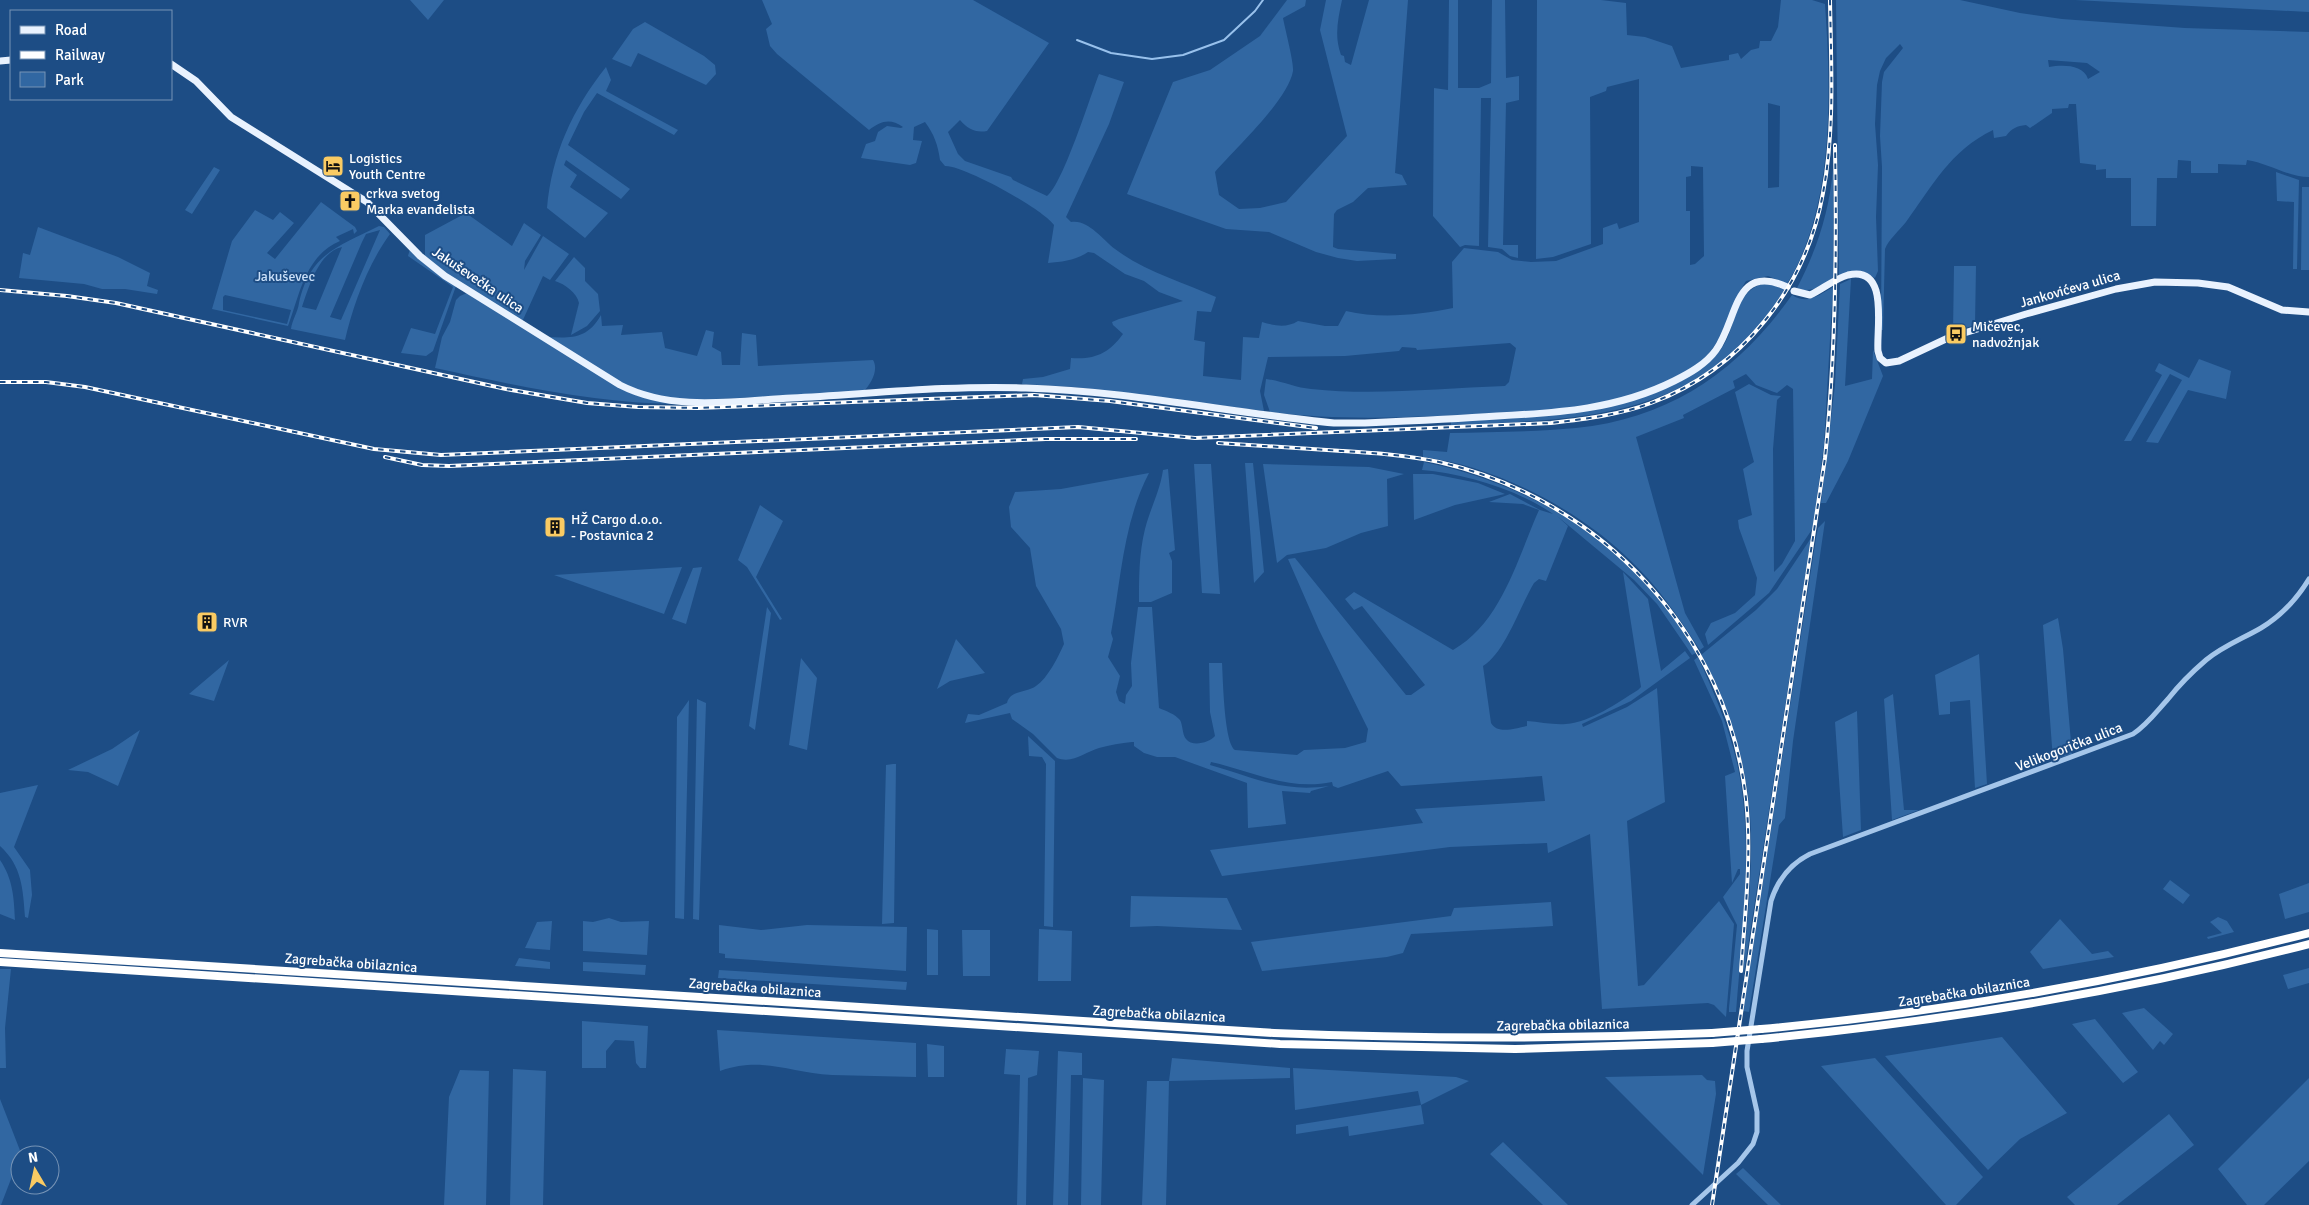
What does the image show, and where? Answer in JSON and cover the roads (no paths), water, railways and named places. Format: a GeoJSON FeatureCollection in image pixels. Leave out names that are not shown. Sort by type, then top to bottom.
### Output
{"type":"FeatureCollection","features":[{"type":"Feature","properties":{"kind":"highway","name":"Zagrebačka obilaznica"},"geometry":{"type":"LineString","coordinates":[[0,953],[1284,1034],[1383,1038],[1523,1039],[1712,1033],[1897,1015],[2033,994],[2166,968],[2309,933]]}},
{"type":"Feature","properties":{"kind":"highway","name":"Zagrebačka obilaznica"},"geometry":{"type":"LineString","coordinates":[[0,962],[1280,1044],[1515,1049],[1712,1043],[1908,1023],[2035,1004],[2197,971],[2309,944]]}},
{"type":"Feature","properties":{"kind":"main road","name":"Jakuševečka ulica"},"geometry":{"type":"LineString","coordinates":[[172,65],[196,81],[231,117],[367,202],[420,256],[445,276],[586,365],[633,391],[675,402],[750,400],[960,388],[1025,388],[1083,392],[1334,423],[1536,414],[1615,404],[1642,396],[1683,377],[1704,363],[1716,351],[1740,297],[1749,285],[1765,280],[1787,287]]}},
{"type":"Feature","properties":{"kind":"main road","name":"Jankovićeva ulica"},"geometry":{"type":"LineString","coordinates":[[1794,291],[1810,295],[1842,277],[1859,275],[1869,279],[1876,286],[1878,296],[1878,352],[1882,361],[1889,363],[1899,361],[1948,338],[2088,296],[2142,284],[2165,282],[2214,285],[2236,290],[2282,310],[2309,312]]}},
{"type":"Feature","properties":{"kind":"street","name":"Velikogorička ulica"},"geometry":{"type":"LineString","coordinates":[[1692,1205],[1738,1163],[1750,1148],[1757,1132],[1758,1112],[1747,1067],[1747,1052],[1768,915],[1777,884],[1788,870],[1802,859],[1846,841],[2134,734],[2147,723],[2173,693],[2207,660],[2224,646],[2272,619],[2299,594],[2309,578]]}},
{"type":"Feature","properties":{"kind":"waterway"},"geometry":{"type":"LineString","coordinates":[[1077,40],[1111,53],[1152,59],[1183,55],[1224,40],[1255,11],[1263,0]]}},
{"type":"Feature","properties":{"kind":"railway"},"geometry":{"type":"LineString","coordinates":[[0,382],[46,382],[85,387],[374,449],[441,455],[1078,427],[1195,438],[1551,423],[1614,414],[1651,403],[1684,388],[1714,369],[1741,347],[1765,321],[1785,292],[1802,261],[1814,228],[1827,169],[1831,121],[1830,0]]}},
{"type":"Feature","properties":{"kind":"railway"},"geometry":{"type":"LineString","coordinates":[[1712,1205],[1825,458],[1835,302],[1835,145]]}},
{"type":"Feature","properties":{"kind":"railway"},"geometry":{"type":"LineString","coordinates":[[0,290],[116,303],[506,389],[587,403],[638,407],[698,408],[1034,395],[1110,401],[1316,428]]}},
{"type":"Feature","properties":{"kind":"railway"},"geometry":{"type":"LineString","coordinates":[[385,457],[422,465],[449,466],[1046,439],[1136,439]]}},
{"type":"Feature","properties":{"kind":"railway"},"geometry":{"type":"LineString","coordinates":[[1218,443],[1403,456],[1439,462],[1498,480],[1552,507],[1602,541],[1646,582],[1683,629],[1713,681],[1734,738],[1746,799],[1748,820],[1747,885],[1741,971]]}},
{"type":"Feature","properties":{"kind":"place","name":"Logistics Youth Centre"},"geometry":{"type":"Point","coordinates":[333,166]}},
{"type":"Feature","properties":{"kind":"place","name":"crkva svetog Marka evanđelista"},"geometry":{"type":"Point","coordinates":[350,201]}},
{"type":"Feature","properties":{"kind":"place","name":"Mičevec, nadvožnjak"},"geometry":{"type":"Point","coordinates":[1956,334]}},
{"type":"Feature","properties":{"kind":"place","name":"HŽ Cargo d.o.o. - Postavnica 2"},"geometry":{"type":"Point","coordinates":[555,527]}},
{"type":"Feature","properties":{"kind":"place","name":"RVR"},"geometry":{"type":"Point","coordinates":[207,622]}},
{"type":"Feature","properties":{"kind":"park label","name":"Jakuševec"},"geometry":{"type":"Point","coordinates":[285,276]}}]}
